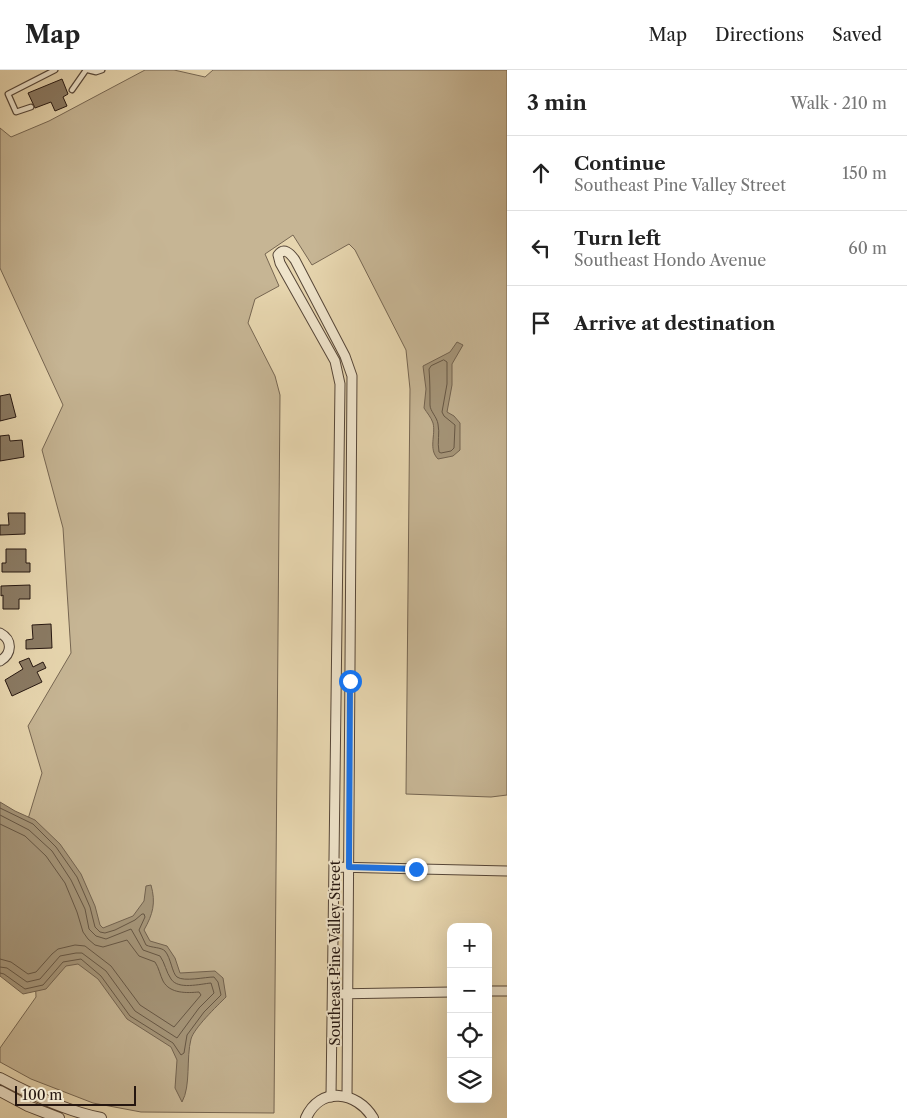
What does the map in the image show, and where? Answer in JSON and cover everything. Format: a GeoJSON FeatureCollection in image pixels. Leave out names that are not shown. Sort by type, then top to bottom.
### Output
{"type":"FeatureCollection","features":[{"type":"Feature","properties":{"kind":"street","name":"Southeast Pine Valley Street"},"geometry":{"type":"LineString","coordinates":[[331,1097],[340,384],[335,361],[278,258],[280,252],[287,251],[294,260],[350,366],[353,383],[348,1097]]}},
{"type":"Feature","properties":{"kind":"street"},"geometry":{"type":"LineString","coordinates":[[340,427],[352,424]]}},
{"type":"Feature","properties":{"kind":"street"},"geometry":{"type":"LineString","coordinates":[[338,575],[351,575]]}},
{"type":"Feature","properties":{"kind":"street"},"geometry":{"type":"LineString","coordinates":[[0,633],[7,638],[10,647],[7,656],[0,660]]}},
{"type":"Feature","properties":{"kind":"street"},"geometry":{"type":"LineString","coordinates":[[336,720],[350,720]]}},
{"type":"Feature","properties":{"kind":"street"},"geometry":{"type":"LineString","coordinates":[[335,867],[507,871]]}},
{"type":"Feature","properties":{"kind":"street"},"geometry":{"type":"LineString","coordinates":[[492,991],[507,991]]}},
{"type":"Feature","properties":{"kind":"street"},"geometry":{"type":"LineString","coordinates":[[333,994],[447,992]]}},
{"type":"Feature","properties":{"kind":"street"},"geometry":{"type":"LineString","coordinates":[[0,1078],[33,1095],[86,1115],[101,1118]]}},
{"type":"Feature","properties":{"kind":"street"},"geometry":{"type":"LineString","coordinates":[[0,1091],[28,1106],[59,1118]]}},
{"type":"Feature","properties":{"kind":"street"},"geometry":{"type":"LineString","coordinates":[[306,1118],[314,1106],[322,1100],[331,1097],[348,1097],[358,1101],[367,1108],[374,1118]]}},
{"type":"Feature","properties":{"kind":"lane"},"geometry":{"type":"LineString","coordinates":[[31,107],[16,112],[8,94],[55,70]]}},
{"type":"Feature","properties":{"kind":"lane"},"geometry":{"type":"LineString","coordinates":[[72,90],[87,70],[96,72],[102,70]]}},
{"type":"Feature","properties":{"kind":"shaded area"},"geometry":{"type":"Polygon","coordinates":[[[145,70],[174,70],[205,77],[213,70],[507,70],[507,795],[491,797],[406,794],[410,389],[406,350],[355,250],[349,244],[312,265],[293,235],[265,254],[279,286],[255,299],[248,323],[275,376],[280,395],[274,1113],[141,1112],[93,1103],[31,1079],[0,1062],[0,1048],[36,997],[28,819],[42,773],[28,726],[71,653],[63,528],[42,450],[63,405],[0,268],[0,128],[11,137],[49,121],[145,70]]]}},
{"type":"Feature","properties":{"kind":"water"},"geometry":{"type":"Polygon","coordinates":[[[457,342],[463,345],[452,364],[452,385],[447,412],[460,423],[460,450],[453,456],[438,459],[433,451],[433,423],[424,408],[426,389],[423,366],[450,352],[457,342]]]}},
{"type":"Feature","properties":{"kind":"water"},"geometry":{"type":"Polygon","coordinates":[[[0,802],[35,820],[60,844],[81,874],[95,906],[100,925],[103,928],[133,916],[144,901],[146,886],[151,885],[153,908],[144,930],[150,941],[167,946],[175,958],[180,973],[215,971],[223,978],[226,997],[201,1023],[191,1039],[185,1095],[182,1102],[175,1088],[177,1060],[171,1047],[127,1019],[98,979],[78,964],[66,966],[46,989],[23,994],[0,976],[0,802]]]}},
{"type":"Feature","properties":{"kind":"building"},"geometry":{"type":"Polygon","coordinates":[[[62,79],[68,94],[63,97],[67,106],[55,111],[51,102],[35,108],[28,93],[62,79]]]}},
{"type":"Feature","properties":{"kind":"building"},"geometry":{"type":"Polygon","coordinates":[[[10,394],[16,417],[0,421],[0,396],[10,394]]]}},
{"type":"Feature","properties":{"kind":"building"},"geometry":{"type":"Polygon","coordinates":[[[9,435],[10,441],[22,440],[24,457],[0,461],[0,436],[9,435]]]}},
{"type":"Feature","properties":{"kind":"building"},"geometry":{"type":"Polygon","coordinates":[[[8,513],[25,513],[25,534],[0,535],[0,525],[9,525],[8,513]]]}},
{"type":"Feature","properties":{"kind":"building"},"geometry":{"type":"Polygon","coordinates":[[[6,549],[26,549],[26,563],[30,563],[30,572],[2,572],[2,563],[6,563],[6,549]]]}},
{"type":"Feature","properties":{"kind":"building"},"geometry":{"type":"Polygon","coordinates":[[[30,585],[30,599],[19,599],[19,609],[3,609],[1,586],[30,585]]]}},
{"type":"Feature","properties":{"kind":"building"},"geometry":{"type":"Polygon","coordinates":[[[51,624],[52,648],[26,649],[26,640],[33,639],[32,625],[51,624]]]}},
{"type":"Feature","properties":{"kind":"building"},"geometry":{"type":"Polygon","coordinates":[[[29,658],[33,667],[43,662],[46,668],[37,672],[42,682],[12,696],[5,680],[23,669],[19,662],[29,658]]]}},
{"type":"Feature","properties":{"kind":"route"},"geometry":{"type":"LineString","coordinates":[[350,681],[349,867],[416,869]]}}]}
